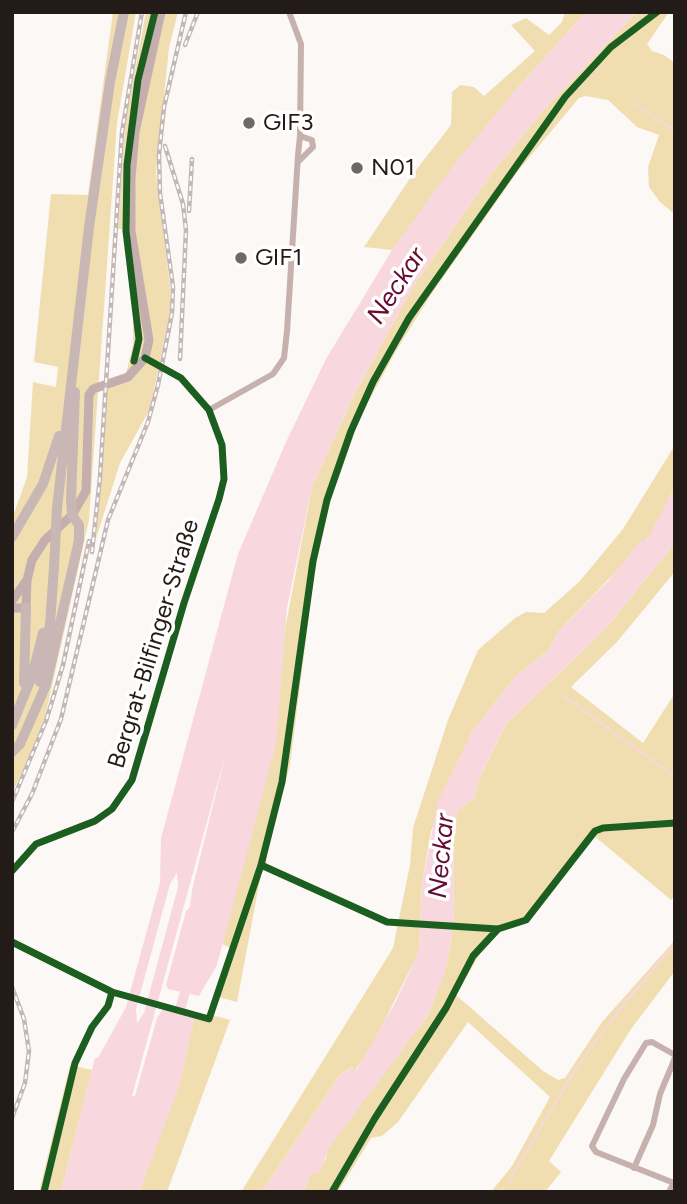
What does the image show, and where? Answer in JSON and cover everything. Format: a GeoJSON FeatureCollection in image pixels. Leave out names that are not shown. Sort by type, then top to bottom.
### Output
{"type":"FeatureCollection","features":[{"type":"Feature","properties":{"kind":"highway"},"geometry":{"type":"LineString","coordinates":[[12,750],[41,680],[75,335],[110,82],[124,12]]}},
{"type":"Feature","properties":{"kind":"highway"},"geometry":{"type":"LineString","coordinates":[[12,750],[20,744],[41,696],[57,648],[79,540],[79,525],[72,515],[75,335]]}},
{"type":"Feature","properties":{"kind":"highway"},"geometry":{"type":"LineString","coordinates":[[12,537],[43,484],[65,425]]}},
{"type":"Feature","properties":{"kind":"highway"},"geometry":{"type":"LineString","coordinates":[[13,724],[32,676],[50,606]]}},
{"type":"Feature","properties":{"kind":"highway"},"geometry":{"type":"LineString","coordinates":[[13,724],[25,673],[26,608]]}},
{"type":"Feature","properties":{"kind":"main road"},"geometry":{"type":"LineString","coordinates":[[12,601],[27,580],[37,551],[72,515],[82,500],[87,482],[89,395],[93,389],[128,377],[145,358],[149,340],[131,231],[131,178],[135,132],[161,12]]}},
{"type":"Feature","properties":{"kind":"main road"},"geometry":{"type":"LineString","coordinates":[[12,608],[26,608],[27,580]]}},
{"type":"Feature","properties":{"kind":"street"},"geometry":{"type":"LineString","coordinates":[[209,410],[273,374],[281,364],[287,331],[301,98],[302,44],[289,12]]}},
{"type":"Feature","properties":{"kind":"street"},"geometry":{"type":"LineString","coordinates":[[298,162],[313,147],[312,140],[300,136]]}},
{"type":"Feature","properties":{"kind":"street","name":"Bergrat-Bilfinger-Straße"},"geometry":{"type":"LineString","coordinates":[[12,871],[36,844],[95,821],[112,809],[132,780],[224,479],[222,445],[209,410],[181,378],[145,358]]}},
{"type":"Feature","properties":{"kind":"street"},"geometry":{"type":"LineString","coordinates":[[12,942],[119,994],[206,1018]]}},
{"type":"Feature","properties":{"kind":"street"},"geometry":{"type":"LineString","coordinates":[[634,1168],[653,1125],[675,1057],[649,1042],[624,1079],[592,1143],[596,1152],[634,1168],[674,1182],[669,1192]]}},
{"type":"Feature","properties":{"kind":"shaded area"},"geometry":{"type":"Polygon","coordinates":[[[113,12],[136,12],[117,123],[89,520],[45,717],[34,749],[12,793],[12,519],[27,477],[33,382],[56,387],[58,367],[34,362],[51,194],[88,195],[113,12]]]}},
{"type":"Feature","properties":{"kind":"shaded area"},"geometry":{"type":"Polygon","coordinates":[[[146,12],[178,12],[169,48],[156,173],[170,287],[170,313],[150,409],[120,463],[96,539],[107,384],[126,374],[133,345],[133,313],[123,229],[118,229],[125,124],[146,12]]]}},
{"type":"Feature","properties":{"kind":"shaded area"},"geometry":{"type":"Polygon","coordinates":[[[565,12],[586,12],[514,92],[392,250],[364,247],[413,174],[451,125],[452,92],[460,85],[474,87],[484,96],[535,51],[511,25],[526,18],[549,35],[562,22],[565,12]]]}},
{"type":"Feature","properties":{"kind":"shaded area"},"geometry":{"type":"Polygon","coordinates":[[[637,12],[669,12],[647,44],[652,51],[675,63],[675,211],[672,212],[660,202],[649,187],[648,167],[659,135],[637,127],[608,100],[586,96],[579,98],[518,171],[432,293],[396,351],[360,417],[330,501],[314,576],[290,765],[266,854],[267,863],[261,874],[237,1002],[218,997],[233,949],[222,944],[237,883],[312,487],[352,399],[412,288],[492,173],[545,108],[637,12]]]}},
{"type":"Feature","properties":{"kind":"shaded area"},"geometry":{"type":"Polygon","coordinates":[[[675,445],[675,486],[651,535],[558,632],[550,649],[516,676],[472,732],[431,831],[422,884],[419,952],[373,1044],[355,1071],[352,1067],[340,1075],[262,1192],[241,1192],[393,948],[410,865],[413,828],[448,720],[478,650],[515,618],[526,612],[544,613],[579,582],[623,529],[675,445]]]}},
{"type":"Feature","properties":{"kind":"shaded area"},"geometry":{"type":"Polygon","coordinates":[[[675,543],[673,574],[617,642],[571,687],[643,743],[675,693],[675,896],[671,900],[593,835],[526,922],[498,932],[485,945],[456,995],[543,1071],[558,1080],[565,1078],[602,1022],[675,940],[675,971],[631,1029],[549,1161],[561,1172],[545,1192],[491,1192],[512,1166],[550,1097],[468,1022],[398,1122],[382,1136],[371,1138],[338,1192],[303,1192],[310,1176],[326,1159],[327,1149],[428,1015],[446,968],[451,941],[454,914],[453,823],[458,810],[474,798],[479,779],[506,724],[605,629],[675,543]]]}},
{"type":"Feature","properties":{"kind":"shaded area"},"geometry":{"type":"Polygon","coordinates":[[[212,1015],[230,1020],[167,1192],[139,1192],[180,1082],[194,1018],[210,1023],[212,1015]]]}},
{"type":"Feature","properties":{"kind":"shaded area"},"geometry":{"type":"Polygon","coordinates":[[[70,1065],[92,1070],[61,1192],[39,1192],[70,1065]]]}},
{"type":"Feature","properties":{"kind":"water"},"geometry":{"type":"Polygon","coordinates":[[[586,12],[637,12],[545,108],[492,173],[412,288],[352,399],[312,487],[287,608],[276,744],[217,965],[199,996],[168,989],[166,985],[186,911],[190,907],[226,752],[132,1096],[135,1096],[157,1018],[163,1009],[194,1018],[180,1084],[139,1192],[61,1192],[95,1058],[98,1058],[126,1007],[160,883],[161,838],[238,554],[286,442],[326,359],[392,250],[452,167],[514,92],[586,12]],[[177,873],[170,884],[136,1009],[137,1023],[144,1013],[178,887],[177,873]]]}},
{"type":"Feature","properties":{"kind":"water"},"geometry":{"type":"Polygon","coordinates":[[[675,486],[675,543],[605,629],[506,724],[479,779],[474,798],[458,810],[453,823],[454,913],[451,941],[446,969],[428,1015],[328,1149],[320,1174],[314,1172],[310,1176],[303,1192],[262,1192],[340,1075],[353,1067],[356,1071],[395,1003],[419,952],[422,884],[438,801],[472,732],[516,676],[550,649],[558,632],[609,580],[640,541],[647,540],[675,486]]]}},
{"type":"Feature","properties":{"kind":"waterway"},"geometry":{"type":"LineString","coordinates":[[635,105],[675,131]]}},
{"type":"Feature","properties":{"kind":"waterway"},"geometry":{"type":"LineString","coordinates":[[565,697],[675,777]]}},
{"type":"Feature","properties":{"kind":"waterway"},"geometry":{"type":"LineString","coordinates":[[508,1182],[573,1073],[612,1019],[675,943]]}},
{"type":"Feature","properties":{"kind":"waterway","name":"Neckar"},"geometry":{"type":"LineString","coordinates":[[177,1020],[188,982]]}},
{"type":"Feature","properties":{"kind":"waterway"},"geometry":{"type":"LineString","coordinates":[[500,1192],[503,1188]]}},
{"type":"Feature","properties":{"kind":"railway"},"geometry":{"type":"LineString","coordinates":[[92,552],[100,477],[122,132],[142,12]]}},
{"type":"Feature","properties":{"kind":"railway"},"geometry":{"type":"LineString","coordinates":[[12,832],[32,794],[61,719],[108,520],[148,422],[158,385],[172,313],[173,287],[160,193],[159,154],[164,107],[186,12]]}},
{"type":"Feature","properties":{"kind":"railway"},"geometry":{"type":"LineString","coordinates":[[185,45],[198,12]]}},
{"type":"Feature","properties":{"kind":"railway"},"geometry":{"type":"LineString","coordinates":[[165,146],[183,204],[186,230],[180,359]]}},
{"type":"Feature","properties":{"kind":"railway"},"geometry":{"type":"LineString","coordinates":[[189,211],[192,159]]}},
{"type":"Feature","properties":{"kind":"railway"},"geometry":{"type":"LineString","coordinates":[[12,802],[46,721],[63,665],[89,541]]}},
{"type":"Feature","properties":{"kind":"railway"},"geometry":{"type":"LineString","coordinates":[[12,987],[24,1019],[29,1051],[25,1083],[12,1118]]}},
{"type":"Feature","properties":{"kind":"cycle path"},"geometry":{"type":"LineString","coordinates":[[134,361],[139,339],[126,231],[127,165],[138,80],[155,12]]}},
{"type":"Feature","properties":{"kind":"cycle path"},"geometry":{"type":"LineString","coordinates":[[12,942],[112,992],[209,1019],[261,865],[282,782],[313,561],[327,500],[351,431],[373,382],[409,318],[565,97],[611,47],[657,12]]}},
{"type":"Feature","properties":{"kind":"cycle path"},"geometry":{"type":"LineString","coordinates":[[12,871],[36,844],[95,821],[112,809],[132,780],[184,603],[219,499],[224,479],[222,445],[209,410],[181,378],[145,358]]}},
{"type":"Feature","properties":{"kind":"cycle path"},"geometry":{"type":"LineString","coordinates":[[261,865],[387,922],[498,929],[526,920],[595,831],[603,828],[675,823]]}},
{"type":"Feature","properties":{"kind":"cycle path"},"geometry":{"type":"LineString","coordinates":[[332,1192],[375,1118],[446,1008],[473,956],[498,929]]}},
{"type":"Feature","properties":{"kind":"cycle path"},"geometry":{"type":"LineString","coordinates":[[44,1192],[75,1063],[92,1027],[108,1006],[112,992]]}},
{"type":"Feature","properties":{"kind":"place","name":"GIF3"},"geometry":{"type":"Point","coordinates":[249,123]}},
{"type":"Feature","properties":{"kind":"place","name":"N01"},"geometry":{"type":"Point","coordinates":[357,168]}},
{"type":"Feature","properties":{"kind":"place","name":"GIF1"},"geometry":{"type":"Point","coordinates":[241,258]}}]}
